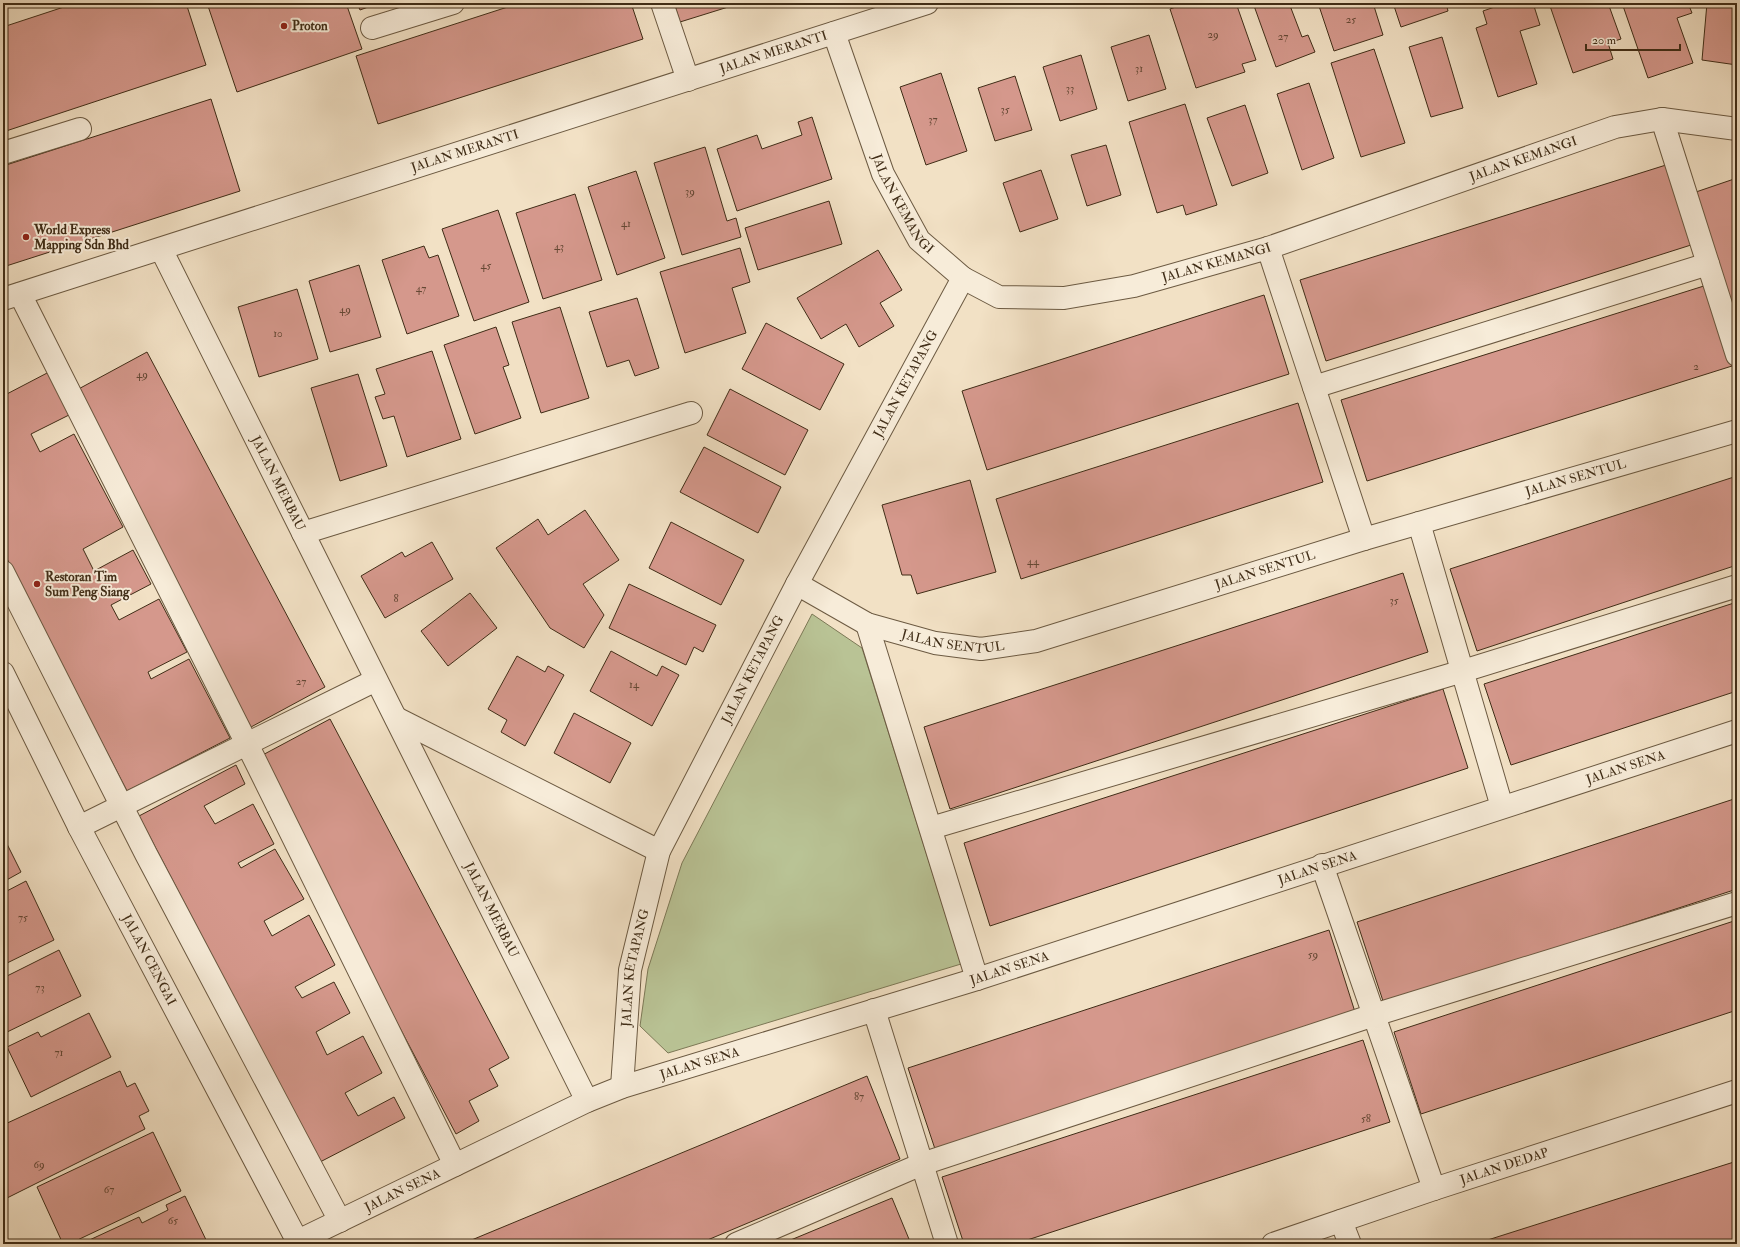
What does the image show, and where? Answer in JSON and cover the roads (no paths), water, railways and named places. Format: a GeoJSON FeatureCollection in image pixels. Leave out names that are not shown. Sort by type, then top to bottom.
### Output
{"type":"FeatureCollection","features":[{"type":"Feature","properties":{"kind":"street"},"geometry":{"type":"LineString","coordinates":[[372,28],[453,3]]}},
{"type":"Feature","properties":{"kind":"street"},"geometry":{"type":"LineString","coordinates":[[662,3],[688,80]]}},
{"type":"Feature","properties":{"kind":"street","name":"JALAN MERANTI"},"geometry":{"type":"LineString","coordinates":[[12,297],[927,3]]}},
{"type":"Feature","properties":{"kind":"street","name":"JALAN KEMANGI"},"geometry":{"type":"LineString","coordinates":[[834,33],[887,180],[919,240],[963,278],[1000,297],[1064,298],[1134,286],[1268,248],[1615,127],[1662,119],[1737,129]]}},
{"type":"Feature","properties":{"kind":"street"},"geometry":{"type":"LineString","coordinates":[[1662,119],[1737,356]]}},
{"type":"Feature","properties":{"kind":"street"},"geometry":{"type":"LineString","coordinates":[[3,153],[80,129]]}},
{"type":"Feature","properties":{"kind":"street"},"geometry":{"type":"LineString","coordinates":[[1268,248],[1364,539]]}},
{"type":"Feature","properties":{"kind":"street","name":"JALAN MERBAU"},"geometry":{"type":"LineString","coordinates":[[161,249],[587,1101]]}},
{"type":"Feature","properties":{"kind":"street"},"geometry":{"type":"LineString","coordinates":[[1314,387],[1708,264]]}},
{"type":"Feature","properties":{"kind":"street","name":"JALAN KETAPANG"},"geometry":{"type":"LineString","coordinates":[[622,1087],[630,970],[659,851],[797,584],[963,278]]}},
{"type":"Feature","properties":{"kind":"street"},"geometry":{"type":"LineString","coordinates":[[12,297],[247,744],[455,1165]]}},
{"type":"Feature","properties":{"kind":"street"},"geometry":{"type":"LineString","coordinates":[[303,533],[691,413]]}},
{"type":"Feature","properties":{"kind":"street","name":"JALAN SENTUL"},"geometry":{"type":"LineString","coordinates":[[797,584],[867,624],[935,643],[981,649],[1036,642],[1364,539],[1737,431]]}},
{"type":"Feature","properties":{"kind":"street"},"geometry":{"type":"LineString","coordinates":[[1419,523],[1502,807]]}},
{"type":"Feature","properties":{"kind":"street"},"geometry":{"type":"LineString","coordinates":[[3,572],[122,806],[340,1221]]}},
{"type":"Feature","properties":{"kind":"street"},"geometry":{"type":"LineString","coordinates":[[930,828],[1462,671],[1737,586]]}},
{"type":"Feature","properties":{"kind":"street"},"geometry":{"type":"LineString","coordinates":[[867,624],[977,979]]}},
{"type":"Feature","properties":{"kind":"street","name":"JALAN CENGAI"},"geometry":{"type":"LineString","coordinates":[[3,674],[79,827],[298,1243]]}},
{"type":"Feature","properties":{"kind":"street"},"geometry":{"type":"LineString","coordinates":[[79,827],[376,680]]}},
{"type":"Feature","properties":{"kind":"street"},"geometry":{"type":"LineString","coordinates":[[396,718],[659,851]]}},
{"type":"Feature","properties":{"kind":"street","name":"JALAN SENA"},"geometry":{"type":"LineString","coordinates":[[298,1243],[340,1221],[587,1101],[622,1087],[977,979],[1322,865],[1737,731]]}},
{"type":"Feature","properties":{"kind":"street"},"geometry":{"type":"LineString","coordinates":[[1322,865],[1434,1189]]}},
{"type":"Feature","properties":{"kind":"street"},"geometry":{"type":"LineString","coordinates":[[736,1244],[922,1164],[1374,1015],[1737,903]]}},
{"type":"Feature","properties":{"kind":"street"},"geometry":{"type":"LineString","coordinates":[[874,1010],[947,1244]]}},
{"type":"Feature","properties":{"kind":"street","name":"JALAN DEDAP"},"geometry":{"type":"LineString","coordinates":[[1272,1244],[1434,1189],[1737,1091]]}},
{"type":"Feature","properties":{"kind":"street"},"geometry":{"type":"LineString","coordinates":[[1341,1221],[1350,1244]]}},
{"type":"Feature","properties":{"kind":"place","name":"Proton"},"geometry":{"type":"Point","coordinates":[284,26]}},
{"type":"Feature","properties":{"kind":"place","name":"World Express Mapping Sdn Bhd"},"geometry":{"type":"Point","coordinates":[26,237]}},
{"type":"Feature","properties":{"kind":"place","name":"Restoran Tim Sum Peng Siang"},"geometry":{"type":"Point","coordinates":[37,584]}}]}
